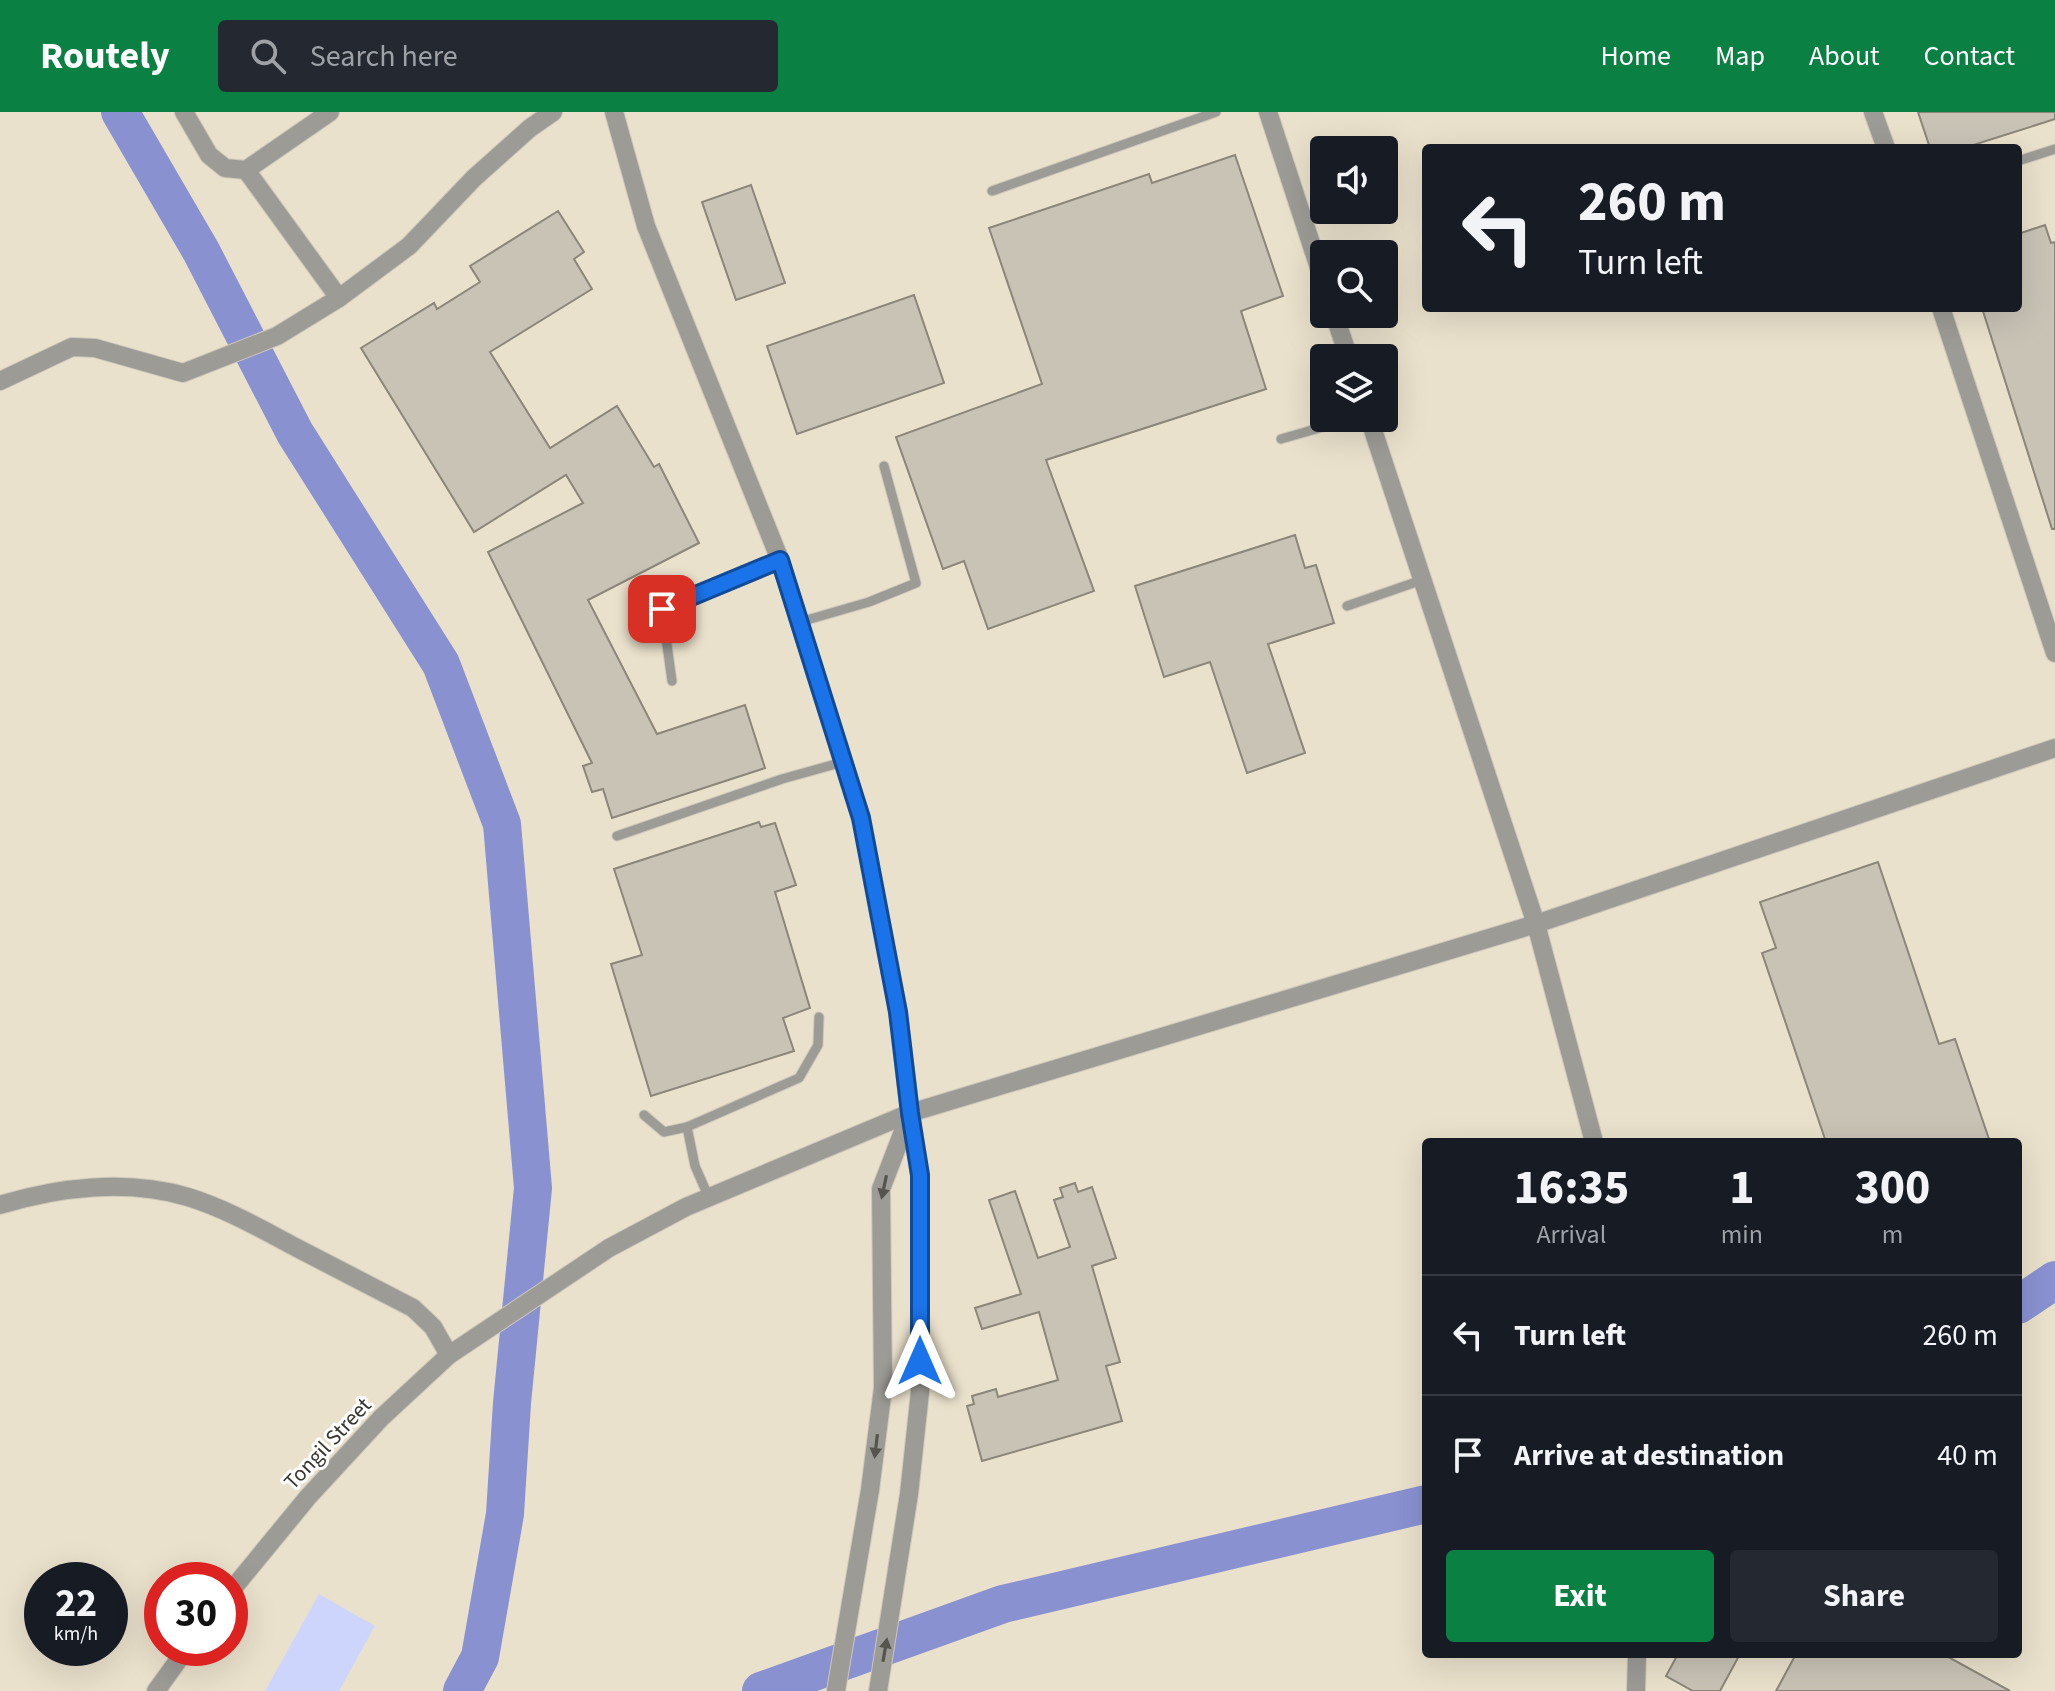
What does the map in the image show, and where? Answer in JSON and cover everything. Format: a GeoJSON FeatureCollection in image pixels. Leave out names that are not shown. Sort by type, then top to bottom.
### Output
{"type":"FeatureCollection","features":[{"type":"Feature","properties":{"kind":"street"},"geometry":{"type":"LineString","coordinates":[[184,112],[209,155],[225,168],[246,170],[330,112]]}},
{"type":"Feature","properties":{"kind":"street"},"geometry":{"type":"LineString","coordinates":[[0,381],[72,347],[95,348],[183,373],[277,336],[339,298],[409,246],[474,178],[530,128],[553,112]]}},
{"type":"Feature","properties":{"kind":"street"},"geometry":{"type":"LineString","coordinates":[[614,112],[646,226],[780,560],[800,622],[861,818],[895,997],[920,1175],[920,1392],[878,1691]]}},
{"type":"Feature","properties":{"kind":"street"},"geometry":{"type":"LineString","coordinates":[[1268,112],[1310,240]]}},
{"type":"Feature","properties":{"kind":"street"},"geometry":{"type":"LineString","coordinates":[[1873,112],[1885,144]]}},
{"type":"Feature","properties":{"kind":"street"},"geometry":{"type":"LineString","coordinates":[[246,170],[339,298]]}},
{"type":"Feature","properties":{"kind":"street"},"geometry":{"type":"LineString","coordinates":[[1942,312],[2055,653]]}},
{"type":"Feature","properties":{"kind":"street"},"geometry":{"type":"LineString","coordinates":[[1374,432],[1536,924],[1593,1138]]}},
{"type":"Feature","properties":{"kind":"street","name":"Tongil Street"},"geometry":{"type":"LineString","coordinates":[[248,1570],[308,1497],[381,1418],[449,1355],[609,1248],[709,1198],[910,1113],[1536,924],[2055,748]]}},
{"type":"Feature","properties":{"kind":"street"},"geometry":{"type":"LineString","coordinates":[[836,1691],[870,1490],[883,1388],[881,1189],[910,1113]]}},
{"type":"Feature","properties":{"kind":"street"},"geometry":{"type":"LineString","coordinates":[[0,1205],[36,1194],[99,1188],[186,1196],[255,1225],[413,1308],[433,1327],[449,1355]]}},
{"type":"Feature","properties":{"kind":"street"},"geometry":{"type":"LineString","coordinates":[[1636,1691],[1637,1658]]}},
{"type":"Feature","properties":{"kind":"street"},"geometry":{"type":"LineString","coordinates":[[156,1691],[174,1666]]}},
{"type":"Feature","properties":{"kind":"lane"},"geometry":{"type":"LineString","coordinates":[[992,191],[1216,112]]}},
{"type":"Feature","properties":{"kind":"lane"},"geometry":{"type":"LineString","coordinates":[[2022,160],[2055,149]]}},
{"type":"Feature","properties":{"kind":"lane"},"geometry":{"type":"LineString","coordinates":[[1281,439],[1310,431]]}},
{"type":"Feature","properties":{"kind":"lane"},"geometry":{"type":"LineString","coordinates":[[800,622],[869,602],[916,583],[884,466]]}},
{"type":"Feature","properties":{"kind":"lane"},"geometry":{"type":"LineString","coordinates":[[672,681],[662,609],[780,560]]}},
{"type":"Feature","properties":{"kind":"lane"},"geometry":{"type":"LineString","coordinates":[[1347,606],[1422,580]]}},
{"type":"Feature","properties":{"kind":"lane"},"geometry":{"type":"LineString","coordinates":[[617,836],[782,779],[843,762]]}},
{"type":"Feature","properties":{"kind":"lane"},"geometry":{"type":"LineString","coordinates":[[644,1115],[664,1132],[687,1127],[799,1078],[818,1045],[819,1017]]}},
{"type":"Feature","properties":{"kind":"lane"},"geometry":{"type":"LineString","coordinates":[[687,1127],[695,1166],[709,1198]]}},
{"type":"Feature","properties":{"kind":"shaded area"},"geometry":{"type":"Polygon","coordinates":[[[0,112],[2055,112],[2055,1691],[0,1691],[0,112]]]}},
{"type":"Feature","properties":{"kind":"shaded area"},"geometry":{"type":"Polygon","coordinates":[[[319,1594],[375,1626],[339,1691],[265,1691],[319,1594]]]}},
{"type":"Feature","properties":{"kind":"building"},"geometry":{"type":"Polygon","coordinates":[[[1918,112],[2055,112],[2055,119],[1977,144],[1929,144],[1918,112]]]}},
{"type":"Feature","properties":{"kind":"building"},"geometry":{"type":"Polygon","coordinates":[[[1235,155],[1283,296],[1241,311],[1266,389],[1046,460],[1094,591],[988,629],[964,561],[943,569],[896,437],[1042,384],[989,228],[1149,174],[1152,183],[1235,155]]]}},
{"type":"Feature","properties":{"kind":"building"},"geometry":{"type":"Polygon","coordinates":[[[751,185],[785,283],[736,300],[702,202],[751,185]]]}},
{"type":"Feature","properties":{"kind":"building"},"geometry":{"type":"Polygon","coordinates":[[[558,211],[584,252],[574,259],[592,289],[490,352],[550,448],[617,406],[654,467],[659,464],[699,543],[588,600],[657,734],[745,705],[765,768],[612,818],[603,789],[592,792],[583,766],[592,763],[488,552],[583,503],[566,475],[474,532],[361,348],[434,303],[437,309],[480,282],[470,266],[558,211]]]}},
{"type":"Feature","properties":{"kind":"building"},"geometry":{"type":"Polygon","coordinates":[[[2045,225],[2051,243],[2055,242],[2055,529],[2052,529],[1983,312],[2022,312],[2022,233],[2045,225]]]}},
{"type":"Feature","properties":{"kind":"building"},"geometry":{"type":"Polygon","coordinates":[[[914,295],[944,383],[797,434],[767,346],[914,295]]]}},
{"type":"Feature","properties":{"kind":"building"},"geometry":{"type":"Polygon","coordinates":[[[1295,535],[1305,568],[1316,565],[1334,623],[1268,644],[1305,753],[1247,773],[1210,662],[1164,677],[1135,586],[1295,535]]]}},
{"type":"Feature","properties":{"kind":"building"},"geometry":{"type":"Polygon","coordinates":[[[759,822],[761,827],[775,823],[796,885],[775,892],[810,1008],[783,1018],[794,1051],[651,1096],[611,964],[642,955],[614,869],[759,822]]]}},
{"type":"Feature","properties":{"kind":"building"},"geometry":{"type":"Polygon","coordinates":[[[1878,862],[1939,1044],[1955,1039],[1989,1138],[1825,1138],[1762,953],[1776,948],[1760,902],[1878,862]]]}},
{"type":"Feature","properties":{"kind":"building"},"geometry":{"type":"Polygon","coordinates":[[[1075,1183],[1078,1192],[1092,1187],[1116,1258],[1092,1266],[1120,1362],[1106,1366],[1122,1421],[982,1461],[967,1406],[974,1404],[972,1396],[996,1389],[998,1397],[1058,1380],[1039,1312],[982,1329],[975,1308],[1021,1294],[989,1200],[1015,1191],[1038,1258],[1070,1247],[1054,1200],[1063,1197],[1060,1188],[1075,1183]]]}},
{"type":"Feature","properties":{"kind":"building"},"geometry":{"type":"Polygon","coordinates":[[[1676,1658],[1738,1658],[1720,1691],[1693,1691],[1666,1676],[1676,1658]]]}},
{"type":"Feature","properties":{"kind":"building"},"geometry":{"type":"Polygon","coordinates":[[[1794,1658],[1950,1658],[2010,1691],[1776,1691],[1794,1658]]]}},
{"type":"Feature","properties":{"kind":"waterway"},"geometry":{"type":"LineString","coordinates":[[120,112],[201,251],[295,433],[441,664],[502,824],[533,1188],[512,1403],[505,1514],[480,1657],[462,1691]]}},
{"type":"Feature","properties":{"kind":"waterway"},"geometry":{"type":"LineString","coordinates":[[2022,1302],[2055,1280]]}},
{"type":"Feature","properties":{"kind":"waterway"},"geometry":{"type":"LineString","coordinates":[[761,1691],[1003,1604],[1422,1505]]}},
{"type":"Feature","properties":{"kind":"route"},"geometry":{"type":"LineString","coordinates":[[662,609],[780,560],[861,818],[898,1012],[920,1175],[920,1361]]}}]}
